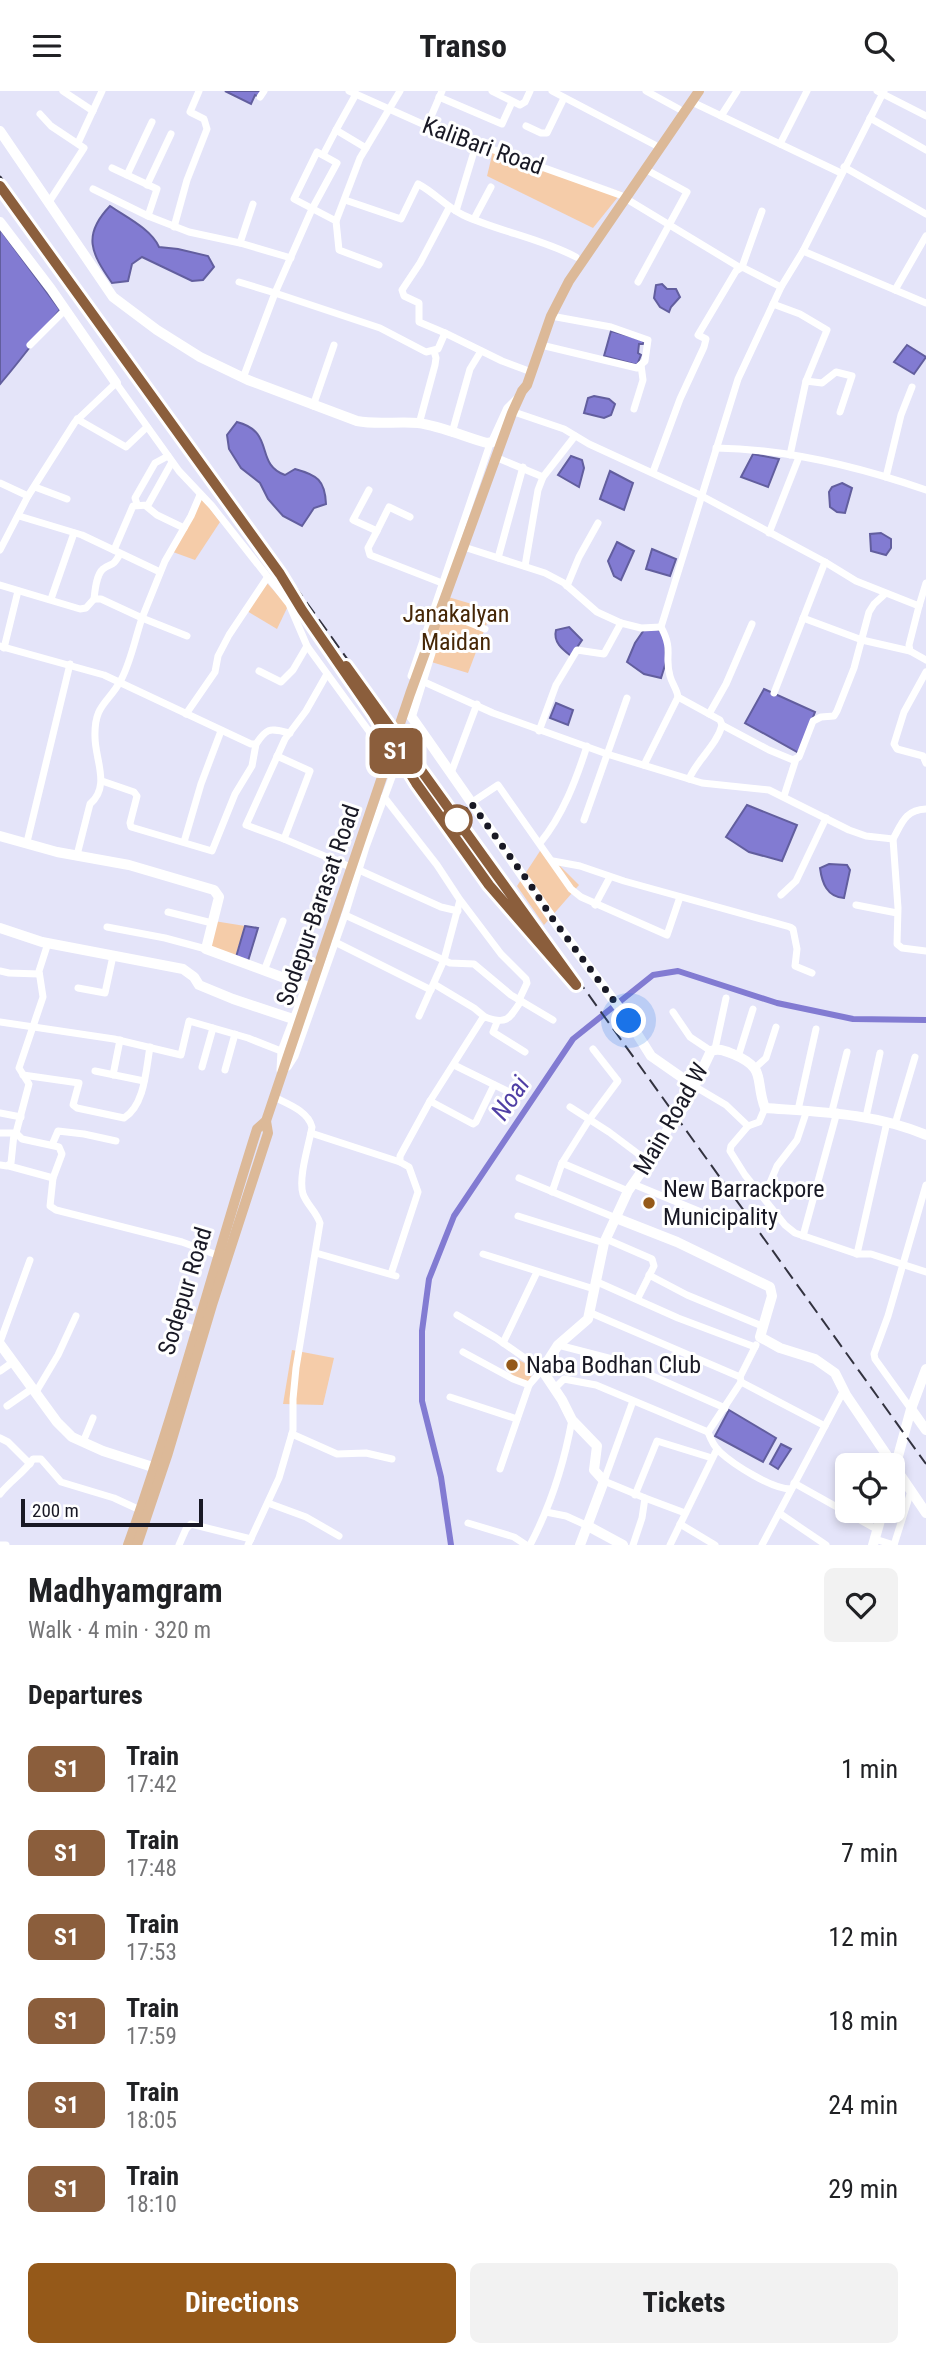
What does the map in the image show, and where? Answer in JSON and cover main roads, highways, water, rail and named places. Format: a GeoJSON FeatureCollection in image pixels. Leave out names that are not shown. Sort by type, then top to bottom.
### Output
{"type":"FeatureCollection","features":[{"type":"Feature","properties":{"kind":"main road"},"geometry":{"type":"LineString","coordinates":[[520,395],[527,385],[551,316],[569,281],[679,109],[699,91]]}},
{"type":"Feature","properties":{"kind":"main road"},"geometry":{"type":"LineString","coordinates":[[520,395],[526,370],[554,296],[576,257],[645,169],[691,96]]}},
{"type":"Feature","properties":{"kind":"main road","name":"Sodepur-Barasat Road"},"geometry":{"type":"LineString","coordinates":[[285,1052],[415,682],[520,395]]}},
{"type":"Feature","properties":{"kind":"main road","name":"Sodepur Road"},"geometry":{"type":"LineString","coordinates":[[128,1545],[159,1469],[217,1255],[257,1129],[266,1121],[285,1052]]}},
{"type":"Feature","properties":{"kind":"main road"},"geometry":{"type":"LineString","coordinates":[[137,1545],[268,1133],[266,1121]]}},
{"type":"Feature","properties":{"kind":"waterway","name":"Noai"},"geometry":{"type":"LineString","coordinates":[[451,1545],[441,1477],[422,1401],[422,1331],[429,1279],[454,1216],[573,1039],[653,975],[678,971],[777,1003],[853,1019],[926,1020]]}},
{"type":"Feature","properties":{"kind":"railway"},"geometry":{"type":"LineString","coordinates":[[0,176],[926,1464]]}},
{"type":"Feature","properties":{"kind":"railway"},"geometry":{"type":"LineString","coordinates":[[364,699],[416,783],[489,885],[553,959]]}},
{"type":"Feature","properties":{"kind":"train","name":"S1"},"geometry":{"type":"LineString","coordinates":[[0,186],[280,574],[373,713],[416,783],[489,885],[576,985],[346,666]]}},
{"type":"Feature","properties":{"kind":"place","name":"New Barrackpore Municipality"},"geometry":{"type":"Point","coordinates":[649,1203]}},
{"type":"Feature","properties":{"kind":"place","name":"Naba Bodhan Club"},"geometry":{"type":"Point","coordinates":[512,1365]}},
{"type":"Feature","properties":{"kind":"park label","name":"Janakalyan Maidan"},"geometry":{"type":"Point","coordinates":[456,628]}}]}
